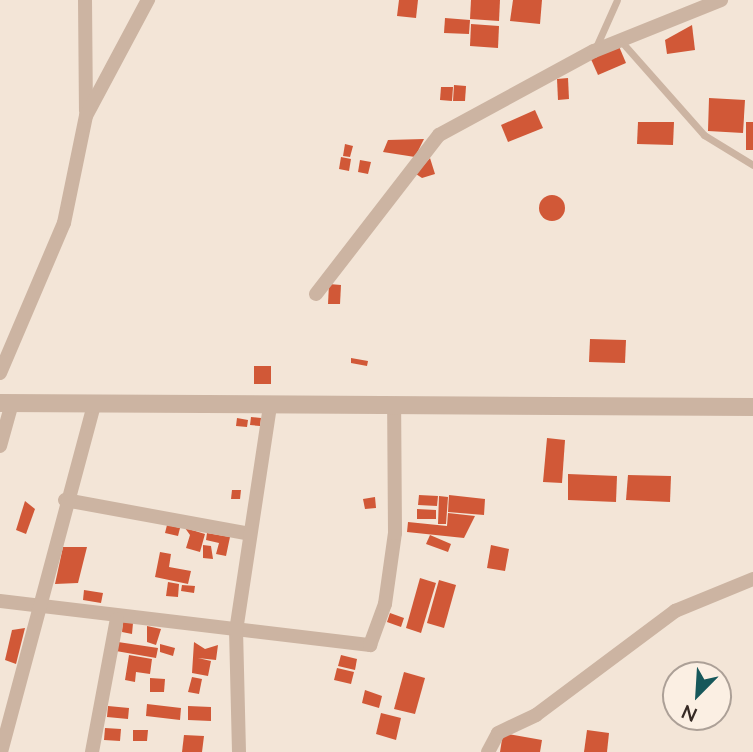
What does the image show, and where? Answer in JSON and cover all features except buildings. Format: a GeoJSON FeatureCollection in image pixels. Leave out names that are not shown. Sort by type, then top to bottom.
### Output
{"type":"FeatureCollection","features":[{"type":"Feature","properties":{"kind":"street"},"geometry":{"type":"LineString","coordinates":[[0,373],[64,223],[86,116],[85,0]]}},
{"type":"Feature","properties":{"kind":"street"},"geometry":{"type":"LineString","coordinates":[[86,116],[148,0]]}},
{"type":"Feature","properties":{"kind":"street"},"geometry":{"type":"LineString","coordinates":[[316,294],[439,135],[594,51],[721,0]]}},
{"type":"Feature","properties":{"kind":"street"},"geometry":{"type":"LineString","coordinates":[[1,752],[65,500],[95,402]]}},
{"type":"Feature","properties":{"kind":"street"},"geometry":{"type":"LineString","coordinates":[[0,446],[6,403],[95,402],[270,407],[753,407]]}},
{"type":"Feature","properties":{"kind":"street"},"geometry":{"type":"LineString","coordinates":[[0,601],[117,619],[365,646],[377,639],[395,533],[394,405]]}},
{"type":"Feature","properties":{"kind":"street"},"geometry":{"type":"LineString","coordinates":[[239,752],[236,631],[270,407]]}},
{"type":"Feature","properties":{"kind":"street"},"geometry":{"type":"LineString","coordinates":[[65,500],[250,534]]}},
{"type":"Feature","properties":{"kind":"street"},"geometry":{"type":"LineString","coordinates":[[488,752],[498,733],[536,715],[675,611],[753,579]]}},
{"type":"Feature","properties":{"kind":"street"},"geometry":{"type":"LineString","coordinates":[[92,752],[117,619]]}},
{"type":"Feature","properties":{"kind":"lane"},"geometry":{"type":"LineString","coordinates":[[594,51],[617,0]]}},
{"type":"Feature","properties":{"kind":"lane"},"geometry":{"type":"LineString","coordinates":[[619,40],[704,135],[753,165]]}}]}
